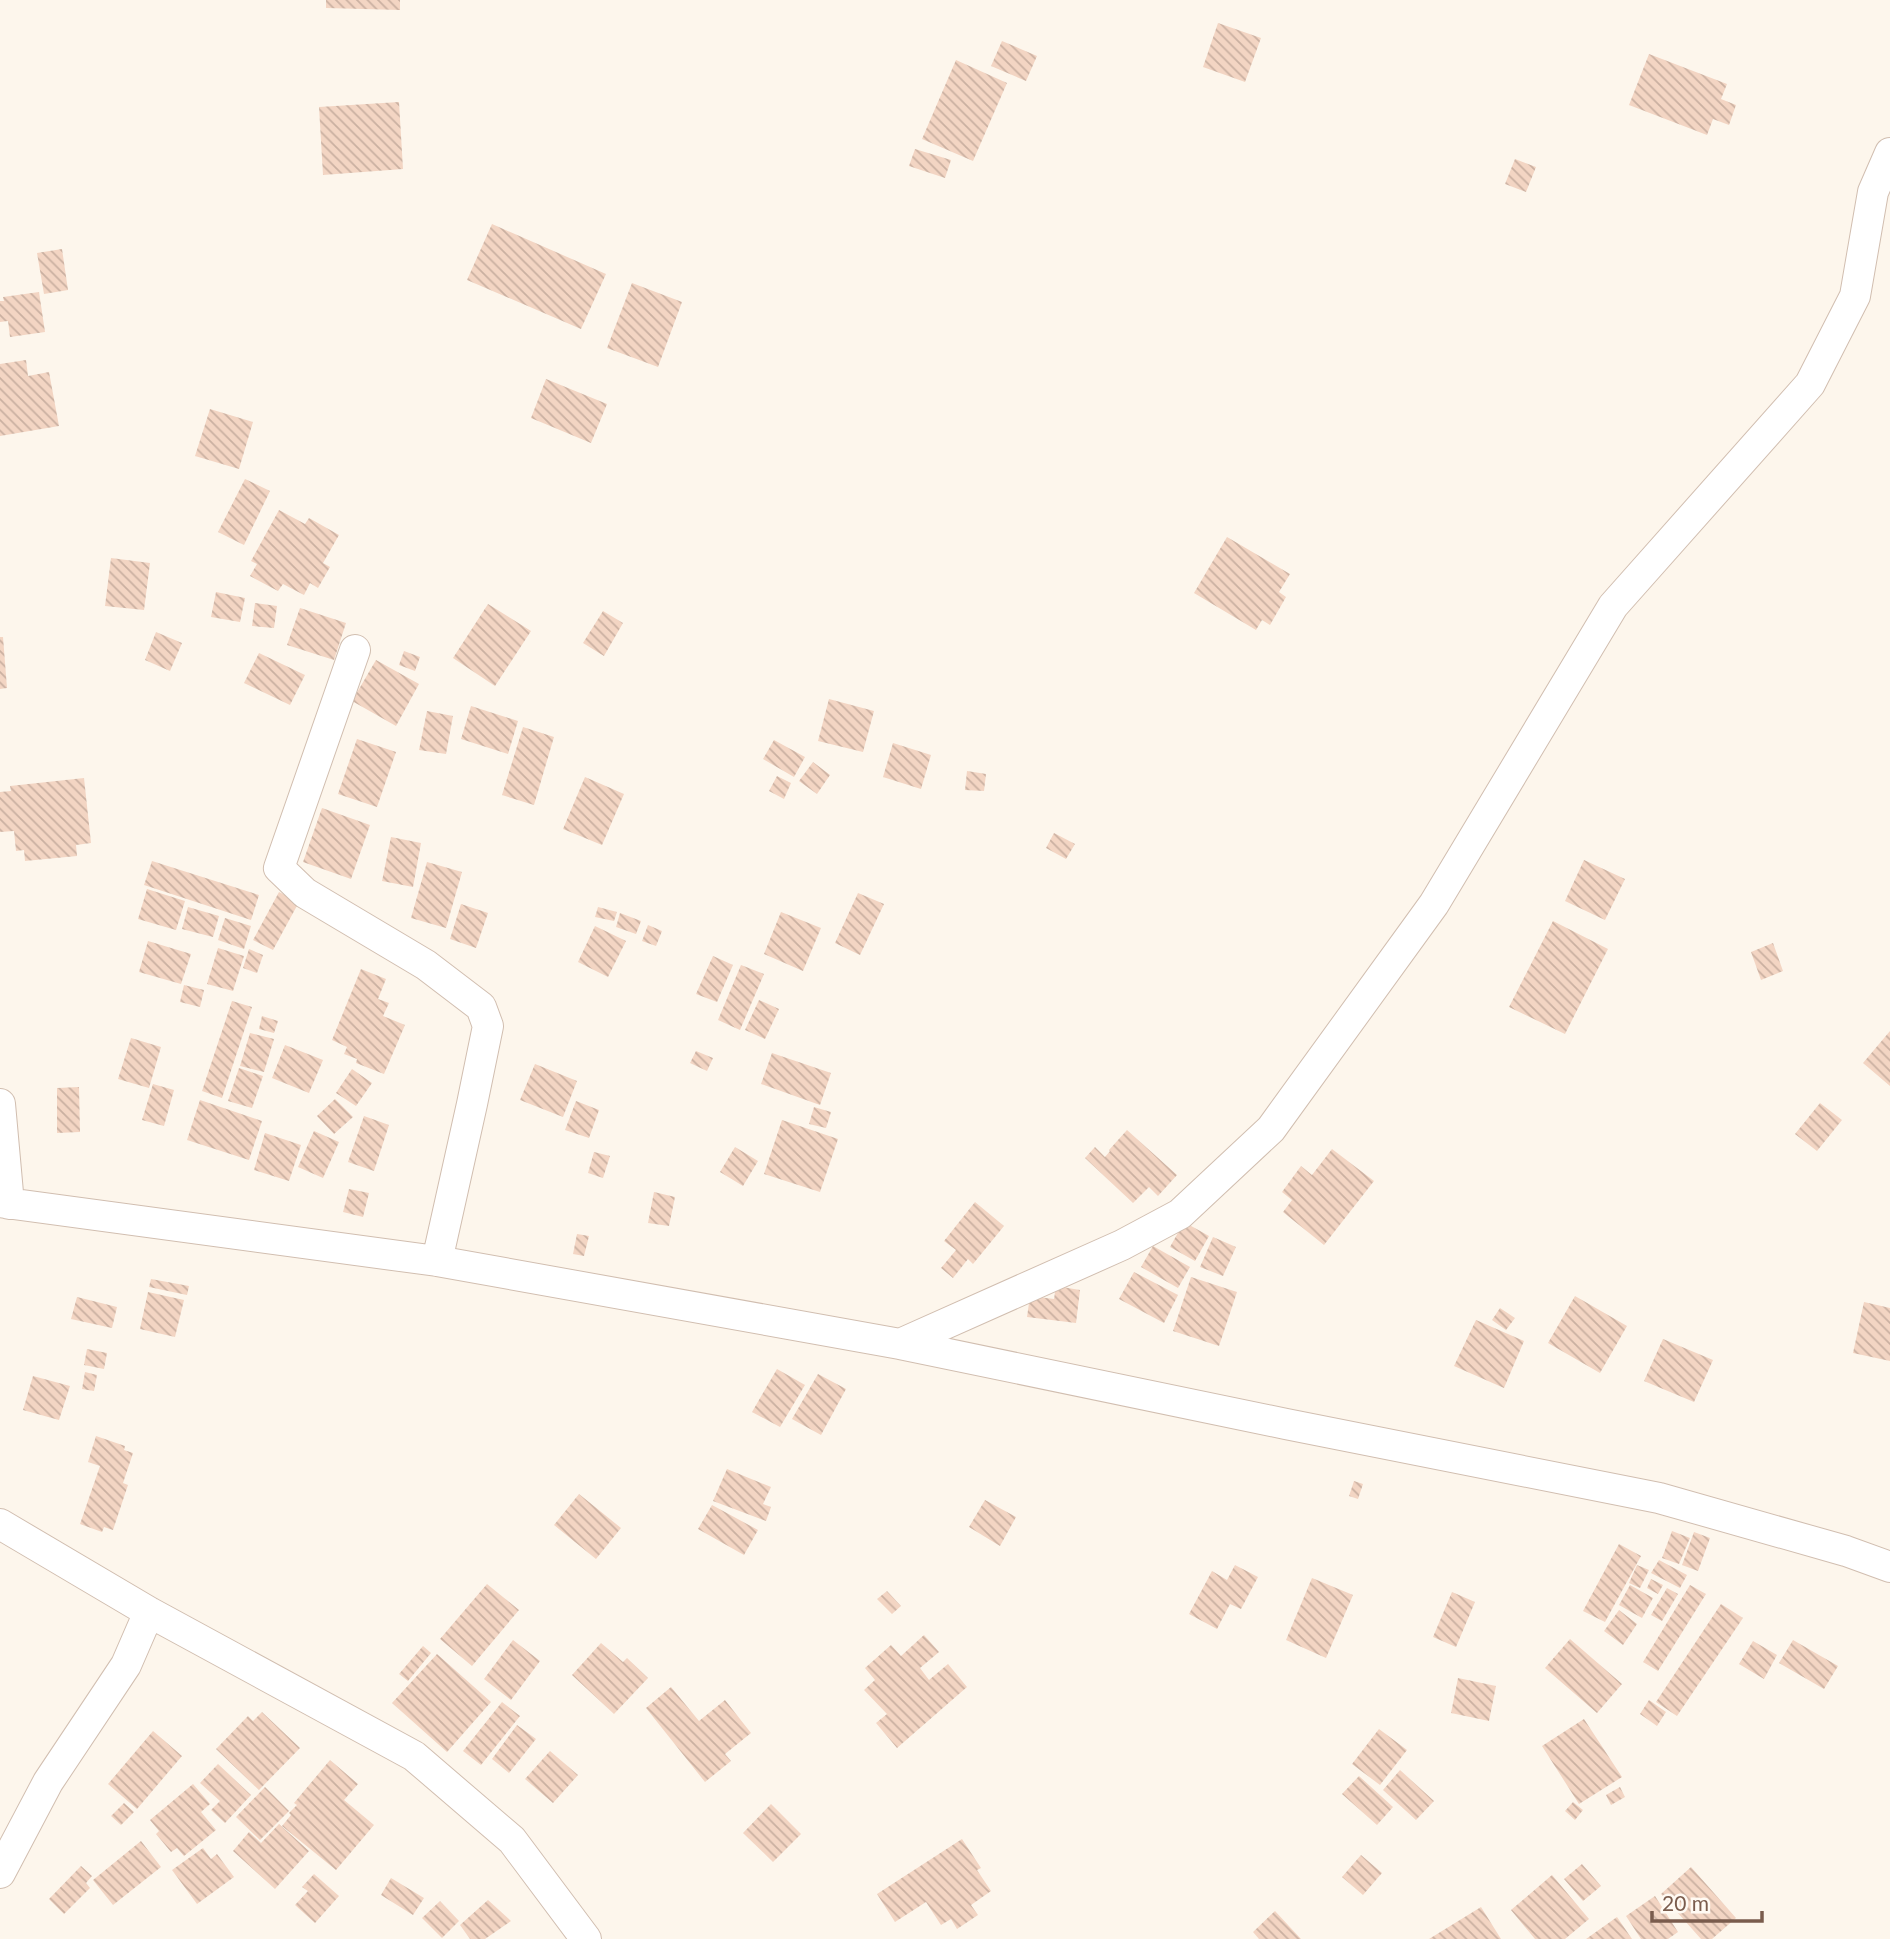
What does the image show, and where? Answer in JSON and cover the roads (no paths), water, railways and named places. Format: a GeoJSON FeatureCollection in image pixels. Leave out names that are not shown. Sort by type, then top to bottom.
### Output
{"type":"FeatureCollection","features":[{"type":"Feature","properties":{"kind":"street"},"geometry":{"type":"LineString","coordinates":[[900,1344],[1122,1245],[1180,1214],[1271,1129],[1434,904],[1613,607],[1810,384],[1854,296],[1873,192],[1890,153]]}},
{"type":"Feature","properties":{"kind":"street"},"geometry":{"type":"LineString","coordinates":[[355,650],[279,868],[305,893],[426,965],[481,1007],[488,1026],[437,1261]]}},
{"type":"Feature","properties":{"kind":"street"},"geometry":{"type":"LineString","coordinates":[[0,1104],[4,1203],[437,1261],[900,1344],[1659,1498],[1846,1551],[1890,1567]]}},
{"type":"Feature","properties":{"kind":"street"},"geometry":{"type":"LineString","coordinates":[[0,1524],[149,1612],[414,1756],[512,1840],[586,1939]]}},
{"type":"Feature","properties":{"kind":"street"},"geometry":{"type":"LineString","coordinates":[[0,1873],[48,1782],[126,1665],[149,1612]]}}]}
